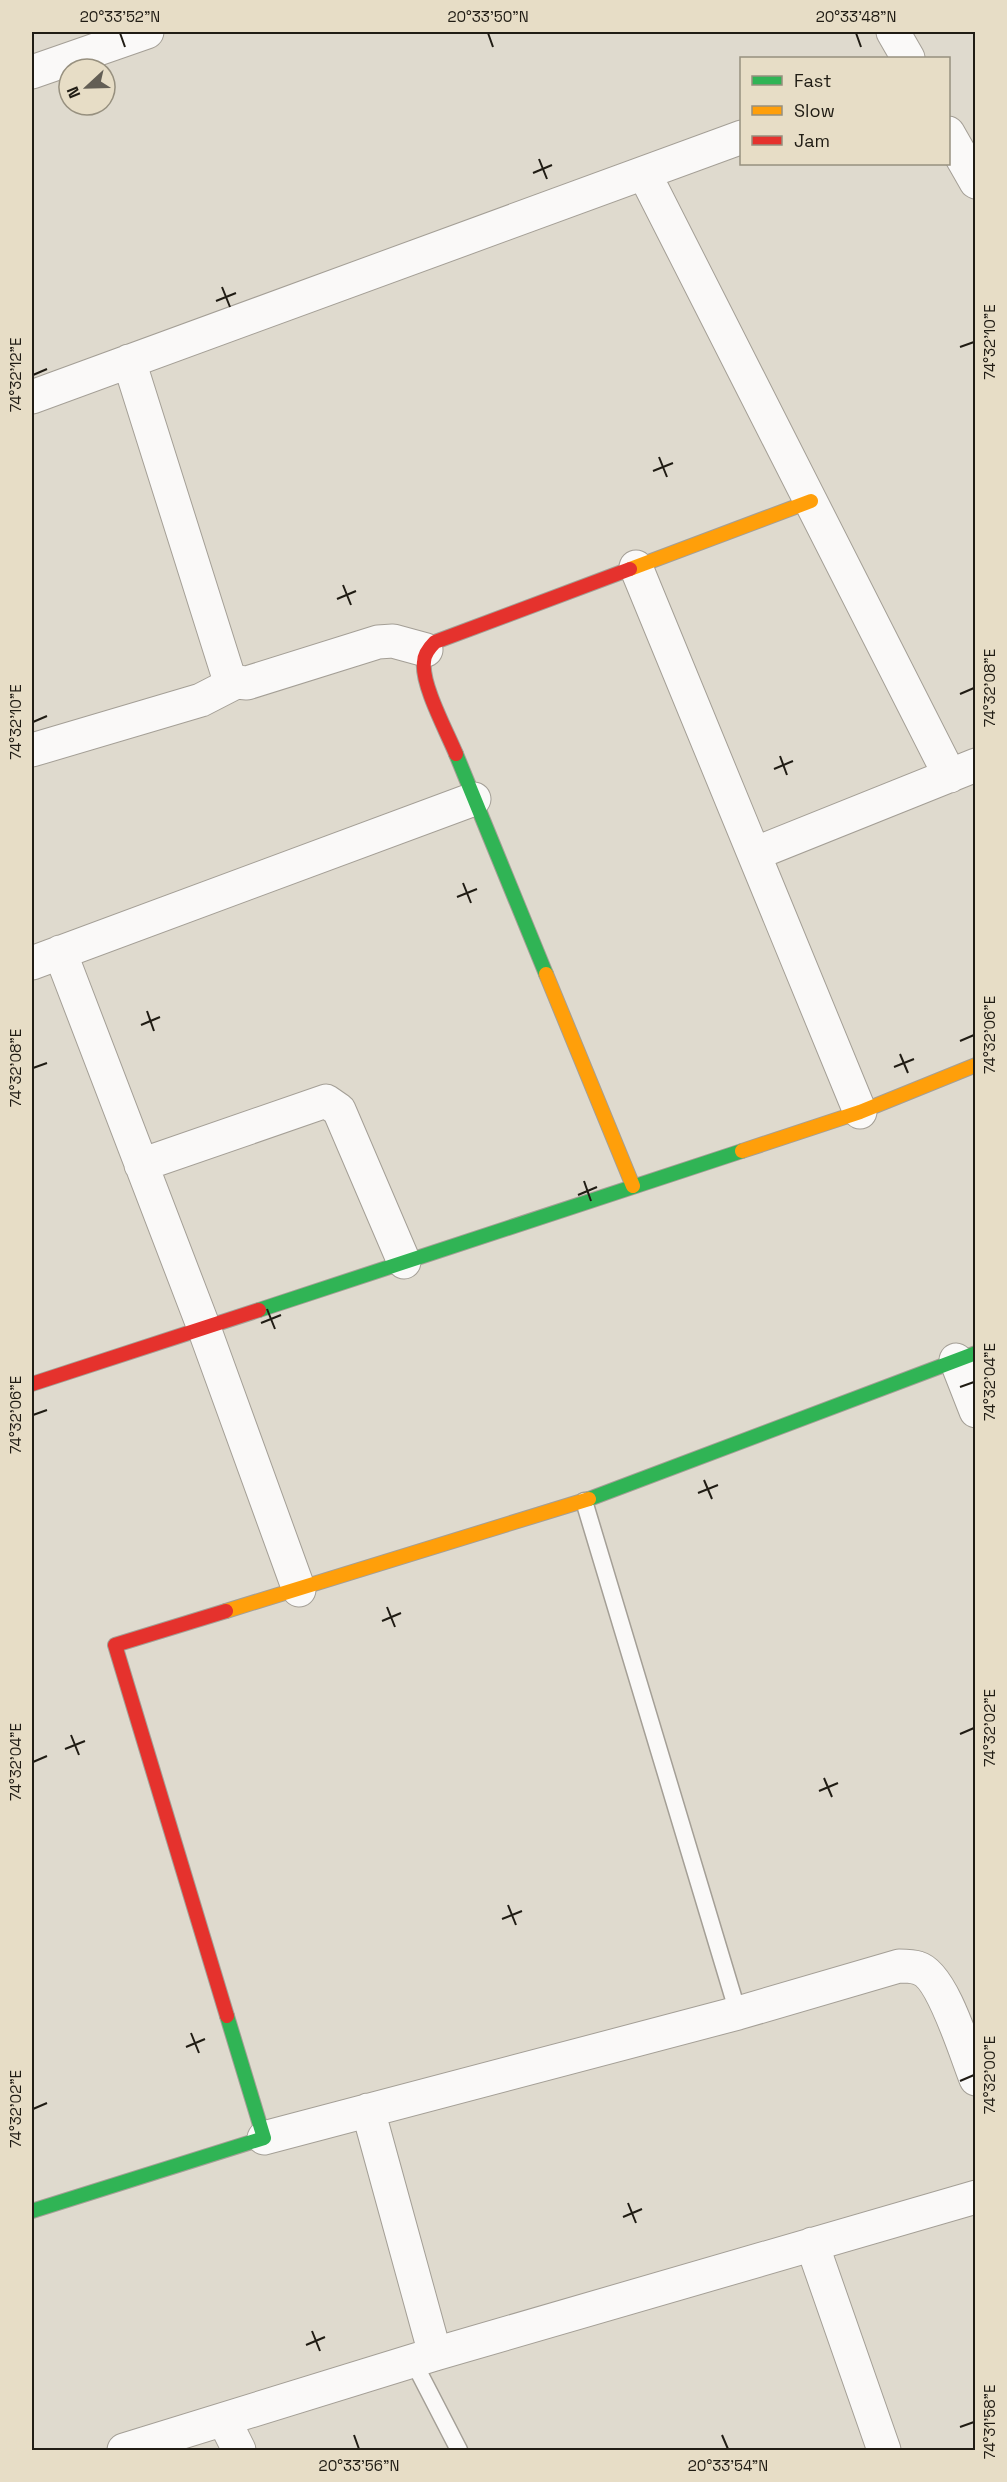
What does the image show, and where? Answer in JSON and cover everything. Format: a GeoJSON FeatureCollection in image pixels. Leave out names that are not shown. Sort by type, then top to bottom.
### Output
{"type":"FeatureCollection","features":[{"type":"Feature","properties":{"kind":"street"},"geometry":{"type":"LineString","coordinates":[[32,72],[147,32]]}},
{"type":"Feature","properties":{"kind":"street"},"geometry":{"type":"LineString","coordinates":[[893,32],[907,57]]}},
{"type":"Feature","properties":{"kind":"street"},"geometry":{"type":"LineString","coordinates":[[32,397],[740,137]]}},
{"type":"Feature","properties":{"kind":"street"},"geometry":{"type":"LineString","coordinates":[[950,137],[975,182]]}},
{"type":"Feature","properties":{"kind":"street"},"geometry":{"type":"LineString","coordinates":[[644,173],[811,501],[963,771],[754,854]]}},
{"type":"Feature","properties":{"kind":"street"},"geometry":{"type":"LineString","coordinates":[[129,361],[228,675],[236,682]]}},
{"type":"Feature","properties":{"kind":"street"},"geometry":{"type":"LineString","coordinates":[[633,1186],[425,679],[422,661],[426,650],[435,642],[811,501]]}},
{"type":"Feature","properties":{"kind":"street"},"geometry":{"type":"LineString","coordinates":[[636,567],[860,1112]]}},
{"type":"Feature","properties":{"kind":"street"},"geometry":{"type":"LineString","coordinates":[[32,750],[201,700],[236,682],[247,683],[378,642],[393,641],[426,650]]}},
{"type":"Feature","properties":{"kind":"street"},"geometry":{"type":"LineString","coordinates":[[299,1590],[204,1328],[141,1165],[46,958],[474,799]]}},
{"type":"Feature","properties":{"kind":"street"},"geometry":{"type":"LineString","coordinates":[[32,1384],[860,1112],[975,1065]]}},
{"type":"Feature","properties":{"kind":"street"},"geometry":{"type":"LineString","coordinates":[[141,1165],[326,1101],[339,1110],[404,1262]]}},
{"type":"Feature","properties":{"kind":"street"},"geometry":{"type":"LineString","coordinates":[[264,2138],[115,1645],[584,1501],[966,1357],[975,1411]]}},
{"type":"Feature","properties":{"kind":"street"},"geometry":{"type":"LineString","coordinates":[[32,2211],[264,2138],[738,2013],[899,1966],[919,1968],[933,1979],[947,2003],[975,2079]]}},
{"type":"Feature","properties":{"kind":"street"},"geometry":{"type":"LineString","coordinates":[[368,2110],[424,2358]]}},
{"type":"Feature","properties":{"kind":"street"},"geometry":{"type":"LineString","coordinates":[[125,2450],[424,2358],[975,2197]]}},
{"type":"Feature","properties":{"kind":"street"},"geometry":{"type":"LineString","coordinates":[[812,2244],[884,2451]]}},
{"type":"Feature","properties":{"kind":"street"},"geometry":{"type":"LineString","coordinates":[[224,2420],[239,2451]]}},
{"type":"Feature","properties":{"kind":"lane"},"geometry":{"type":"LineString","coordinates":[[584,1501],[738,2013]]}},
{"type":"Feature","properties":{"kind":"lane"},"geometry":{"type":"LineString","coordinates":[[424,2358],[459,2451]]}},
{"type":"Feature","properties":{"kind":"traffic: fast"},"geometry":{"type":"LineString","coordinates":[[456,754],[546,974]]}},
{"type":"Feature","properties":{"kind":"traffic: fast"},"geometry":{"type":"LineString","coordinates":[[259,1310],[742,1151]]}},
{"type":"Feature","properties":{"kind":"traffic: fast"},"geometry":{"type":"LineString","coordinates":[[589,1499],[976,1353]]}},
{"type":"Feature","properties":{"kind":"traffic: fast"},"geometry":{"type":"LineString","coordinates":[[32,2211],[264,2138],[227,2016]]}},
{"type":"Feature","properties":{"kind":"traffic: slow"},"geometry":{"type":"LineString","coordinates":[[630,569],[811,501]]}},
{"type":"Feature","properties":{"kind":"traffic: slow"},"geometry":{"type":"LineString","coordinates":[[546,974],[633,1186]]}},
{"type":"Feature","properties":{"kind":"traffic: slow"},"geometry":{"type":"LineString","coordinates":[[742,1151],[860,1112],[976,1065]]}},
{"type":"Feature","properties":{"kind":"traffic: slow"},"geometry":{"type":"LineString","coordinates":[[226,1611],[589,1499]]}},
{"type":"Feature","properties":{"kind":"traffic: jam"},"geometry":{"type":"LineString","coordinates":[[456,754],[426,683],[424,659],[433,644],[630,569]]}},
{"type":"Feature","properties":{"kind":"traffic: jam"},"geometry":{"type":"LineString","coordinates":[[32,1384],[259,1310]]}},
{"type":"Feature","properties":{"kind":"traffic: jam"},"geometry":{"type":"LineString","coordinates":[[226,1611],[115,1645],[227,2016]]}}]}
